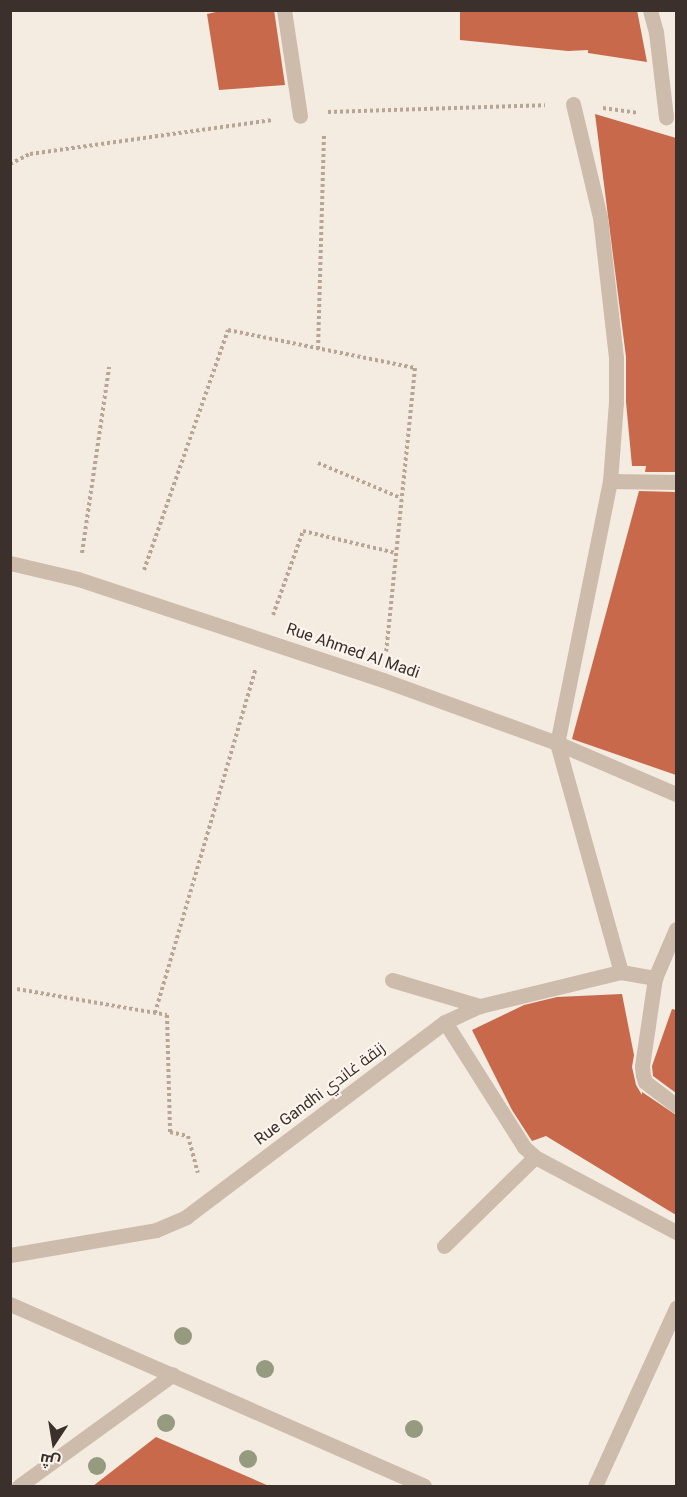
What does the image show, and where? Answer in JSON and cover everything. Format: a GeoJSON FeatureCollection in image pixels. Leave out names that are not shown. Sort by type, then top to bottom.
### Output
{"type":"FeatureCollection","features":[{"type":"Feature","properties":{"kind":"street"},"geometry":{"type":"LineString","coordinates":[[284,10],[300,116]]}},
{"type":"Feature","properties":{"kind":"street"},"geometry":{"type":"LineString","coordinates":[[650,10],[656,32],[666,117]]}},
{"type":"Feature","properties":{"kind":"street"},"geometry":{"type":"LineString","coordinates":[[573,104],[600,218],[616,358],[616,402],[610,481],[558,743],[621,972]]}},
{"type":"Feature","properties":{"kind":"street"},"geometry":{"type":"LineString","coordinates":[[610,481],[676,482]]}},
{"type":"Feature","properties":{"kind":"street","name":"Rue Ahmed Al Madi"},"geometry":{"type":"LineString","coordinates":[[10,563],[78,579],[383,680],[558,743],[676,794]]}},
{"type":"Feature","properties":{"kind":"street"},"geometry":{"type":"LineString","coordinates":[[676,928],[655,978],[644,1075],[645,1082],[676,1105]]}},
{"type":"Feature","properties":{"kind":"street","name":"Rue Gandhi زنقة غاندي"},"geometry":{"type":"LineString","coordinates":[[10,1255],[156,1230],[186,1217],[446,1022],[480,1006],[621,972],[655,978]]}},
{"type":"Feature","properties":{"kind":"street"},"geometry":{"type":"LineString","coordinates":[[392,980],[480,1006]]}},
{"type":"Feature","properties":{"kind":"street"},"geometry":{"type":"LineString","coordinates":[[446,1022],[524,1147],[536,1157],[676,1232]]}},
{"type":"Feature","properties":{"kind":"street"},"geometry":{"type":"LineString","coordinates":[[444,1246],[536,1157]]}},
{"type":"Feature","properties":{"kind":"street"},"geometry":{"type":"LineString","coordinates":[[10,1304],[424,1486]]}},
{"type":"Feature","properties":{"kind":"street"},"geometry":{"type":"LineString","coordinates":[[595,1486],[676,1308]]}},
{"type":"Feature","properties":{"kind":"street"},"geometry":{"type":"LineString","coordinates":[[19,1486],[173,1374]]}},
{"type":"Feature","properties":{"kind":"path"},"geometry":{"type":"LineString","coordinates":[[318,349],[325,112],[573,104],[666,117]]}},
{"type":"Feature","properties":{"kind":"path"},"geometry":{"type":"LineString","coordinates":[[10,164],[30,154],[300,116]]}},
{"type":"Feature","properties":{"kind":"path"},"geometry":{"type":"LineString","coordinates":[[134,597],[228,330],[415,368],[383,680]]}},
{"type":"Feature","properties":{"kind":"path"},"geometry":{"type":"LineString","coordinates":[[78,579],[110,367]]}},
{"type":"Feature","properties":{"kind":"path"},"geometry":{"type":"LineString","coordinates":[[318,463],[401,498]]}},
{"type":"Feature","properties":{"kind":"path"},"geometry":{"type":"LineString","coordinates":[[155,1013],[265,640],[303,531],[396,553]]}},
{"type":"Feature","properties":{"kind":"path"},"geometry":{"type":"LineString","coordinates":[[17,989],[167,1015],[170,1132],[188,1136],[206,1203]]}},
{"type":"Feature","properties":{"kind":"building"},"geometry":{"type":"Polygon","coordinates":[[[225,10],[274,10],[285,85],[219,90],[207,14],[225,10]]]}},
{"type":"Feature","properties":{"kind":"building"},"geometry":{"type":"Polygon","coordinates":[[[460,10],[637,10],[647,62],[588,53],[588,50],[568,51],[460,40],[460,10]]]}},
{"type":"Feature","properties":{"kind":"building"},"geometry":{"type":"Polygon","coordinates":[[[595,114],[676,138],[676,472],[645,472],[646,466],[632,466],[626,402],[626,357],[595,114]]]}},
{"type":"Feature","properties":{"kind":"building"},"geometry":{"type":"Polygon","coordinates":[[[639,491],[676,492],[676,775],[572,739],[639,491]]]}},
{"type":"Feature","properties":{"kind":"building"},"geometry":{"type":"Polygon","coordinates":[[[622,994],[634,1055],[632,1067],[636,1085],[642,1095],[642,1092],[676,1115],[676,1215],[546,1136],[532,1141],[512,1110],[472,1030],[524,1005],[557,997],[622,994]]]}},
{"type":"Feature","properties":{"kind":"building"},"geometry":{"type":"Polygon","coordinates":[[[672,1009],[676,1010],[676,1093],[653,1076],[652,1066],[672,1009]]]}},
{"type":"Feature","properties":{"kind":"building"},"geometry":{"type":"Polygon","coordinates":[[[156,1437],[269,1486],[93,1486],[156,1437]]]}}]}
